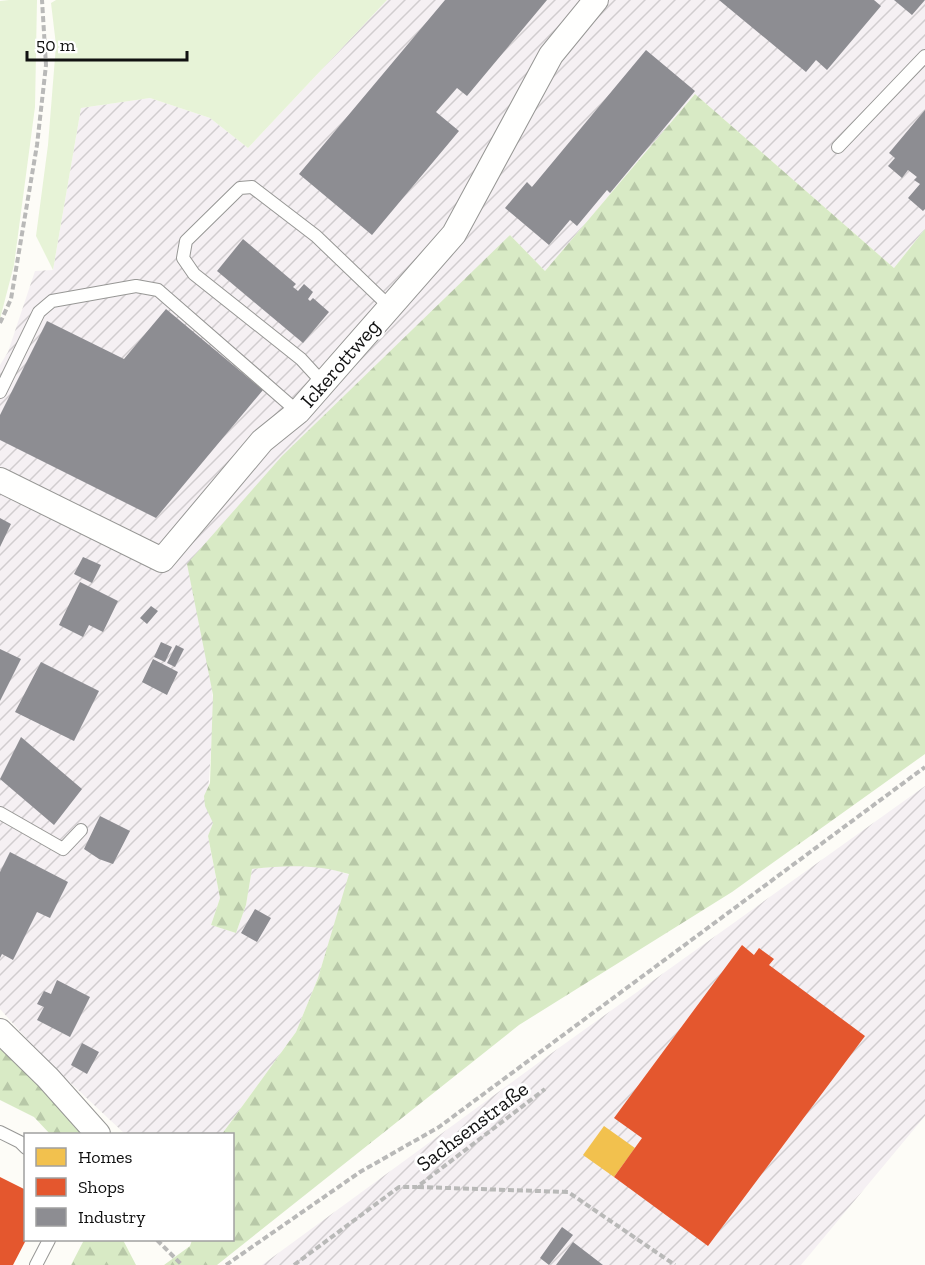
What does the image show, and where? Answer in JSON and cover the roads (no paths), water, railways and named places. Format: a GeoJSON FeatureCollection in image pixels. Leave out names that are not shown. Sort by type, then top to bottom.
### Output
{"type":"FeatureCollection","features":[{"type":"Feature","properties":{"kind":"street","name":"Ickerottweg"},"geometry":{"type":"LineString","coordinates":[[0,480],[162,560],[262,441],[298,411],[454,234],[551,55],[596,0]]}},
{"type":"Feature","properties":{"kind":"street"},"geometry":{"type":"LineString","coordinates":[[0,1031],[48,1078],[97,1133]]}},
{"type":"Feature","properties":{"kind":"lane"},"geometry":{"type":"LineString","coordinates":[[838,147],[925,56]]}},
{"type":"Feature","properties":{"kind":"lane"},"geometry":{"type":"LineString","coordinates":[[323,383],[300,359],[194,274],[183,258],[186,241],[240,188],[252,187],[316,236],[390,307]]}},
{"type":"Feature","properties":{"kind":"lane"},"geometry":{"type":"LineString","coordinates":[[0,392],[39,312],[51,301],[136,286],[158,290],[298,411]]}},
{"type":"Feature","properties":{"kind":"lane"},"geometry":{"type":"LineString","coordinates":[[0,813],[63,849],[81,830]]}},
{"type":"Feature","properties":{"kind":"lane"},"geometry":{"type":"LineString","coordinates":[[0,1132],[24,1146]]}},
{"type":"Feature","properties":{"kind":"lane"},"geometry":{"type":"LineString","coordinates":[[36,1265],[48,1241]]}}]}
